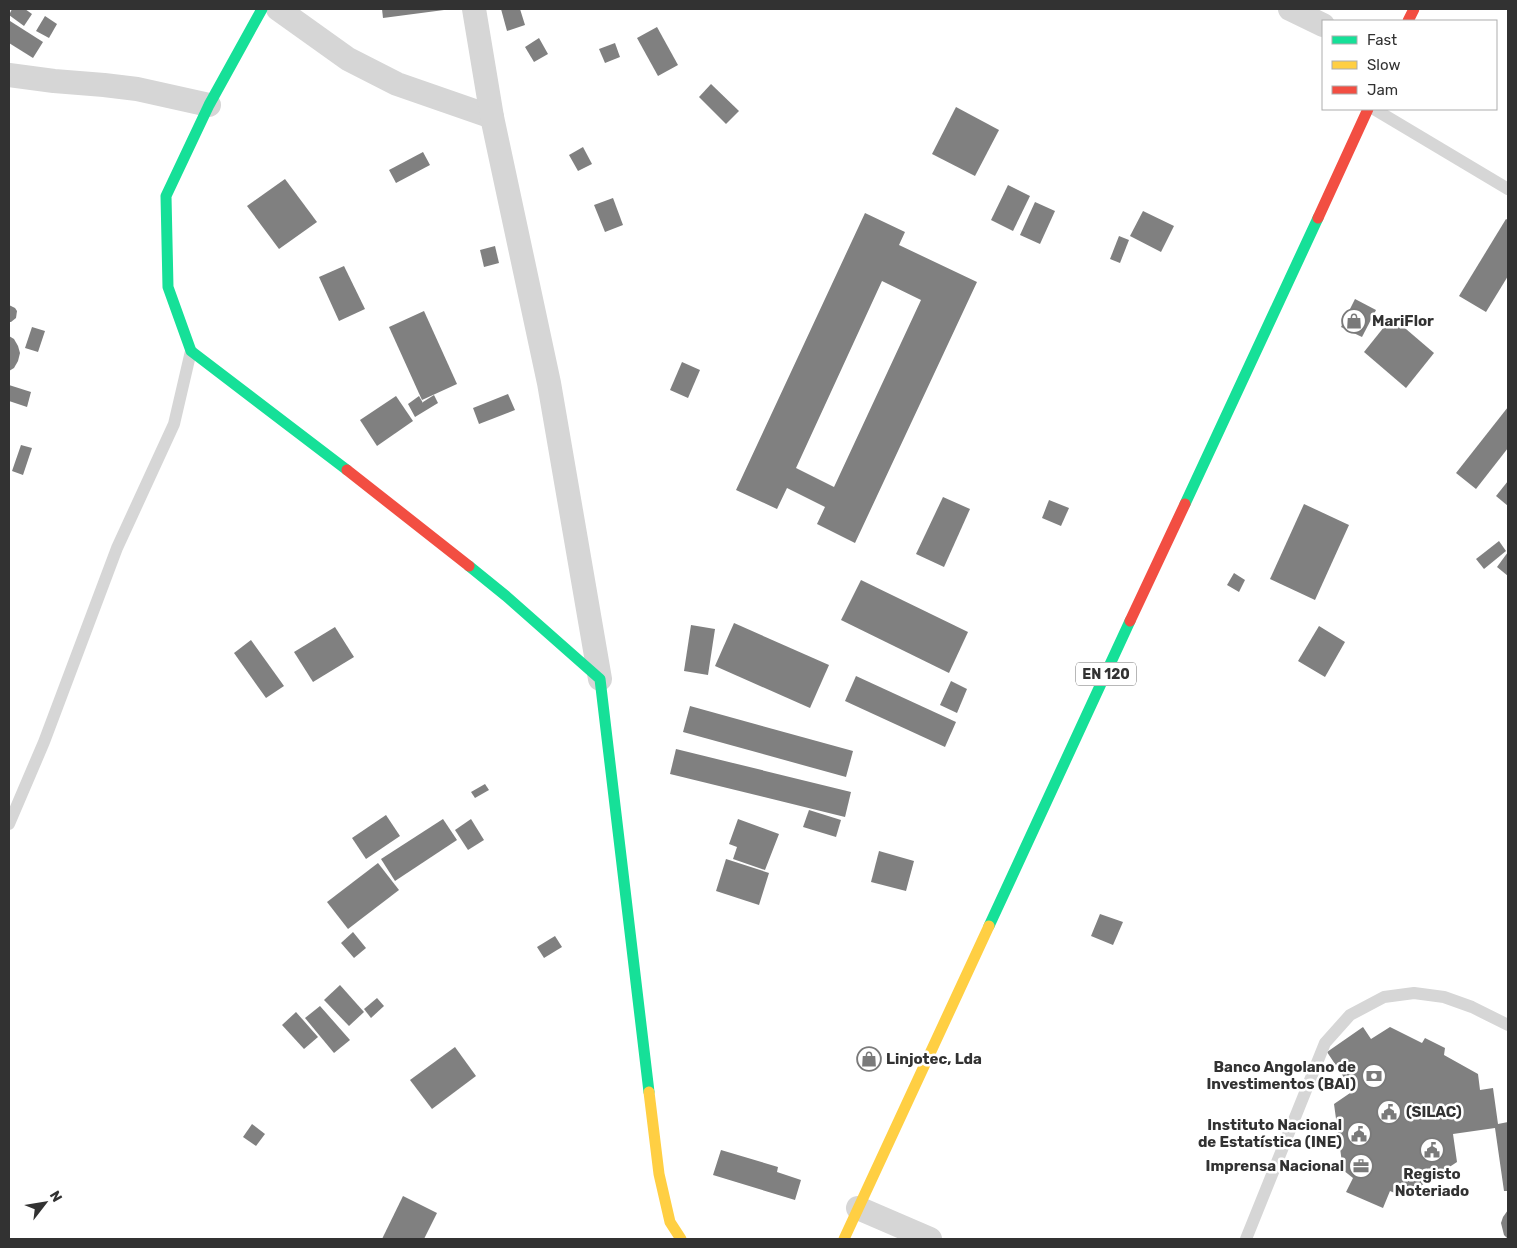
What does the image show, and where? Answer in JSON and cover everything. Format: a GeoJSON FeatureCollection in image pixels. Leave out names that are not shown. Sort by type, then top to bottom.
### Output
{"type":"FeatureCollection","features":[{"type":"Feature","properties":{"kind":"street"},"geometry":{"type":"LineString","coordinates":[[262,9],[209,106],[166,196],[168,288],[191,351],[351,473],[506,596],[600,679]]}},
{"type":"Feature","properties":{"kind":"street"},"geometry":{"type":"LineString","coordinates":[[278,9],[348,59],[397,84],[492,116]]}},
{"type":"Feature","properties":{"kind":"street"},"geometry":{"type":"LineString","coordinates":[[474,9],[492,116],[549,383],[600,679],[659,1174],[670,1222],[681,1239]]}},
{"type":"Feature","properties":{"kind":"street"},"geometry":{"type":"LineString","coordinates":[[1290,9],[1322,25]]}},
{"type":"Feature","properties":{"kind":"street"},"geometry":{"type":"LineString","coordinates":[[9,75],[54,82],[104,84],[137,89],[209,106]]}},
{"type":"Feature","properties":{"kind":"street","name":"EN 120"},"geometry":{"type":"LineString","coordinates":[[844,1239],[1368,110]]}},
{"type":"Feature","properties":{"kind":"street"},"geometry":{"type":"LineString","coordinates":[[858,1208],[930,1239]]}},
{"type":"Feature","properties":{"kind":"lane"},"geometry":{"type":"LineString","coordinates":[[1376,110],[1508,189]]}},
{"type":"Feature","properties":{"kind":"lane"},"geometry":{"type":"LineString","coordinates":[[9,824],[44,742],[117,548],[174,424],[191,351]]}},
{"type":"Feature","properties":{"kind":"lane"},"geometry":{"type":"LineString","coordinates":[[1246,1239],[1325,1044],[1350,1015],[1384,997],[1414,993],[1444,997],[1472,1007],[1508,1025]]}},
{"type":"Feature","properties":{"kind":"building"},"geometry":{"type":"Polygon","coordinates":[[[12,9],[25,9],[32,14],[24,26],[9,15],[12,9]]]}},
{"type":"Feature","properties":{"kind":"building"},"geometry":{"type":"Polygon","coordinates":[[[382,9],[444,9],[444,10],[383,18],[382,9]]]}},
{"type":"Feature","properties":{"kind":"building"},"geometry":{"type":"Polygon","coordinates":[[[501,9],[520,9],[525,25],[507,31],[501,9]]]}},
{"type":"Feature","properties":{"kind":"building"},"geometry":{"type":"Polygon","coordinates":[[[45,16],[57,24],[49,38],[36,31],[45,16]]]}},
{"type":"Feature","properties":{"kind":"building"},"geometry":{"type":"Polygon","coordinates":[[[10,21],[43,42],[33,58],[9,43],[10,21]]]}},
{"type":"Feature","properties":{"kind":"building"},"geometry":{"type":"Polygon","coordinates":[[[657,27],[678,65],[658,76],[637,38],[657,27]]]}},
{"type":"Feature","properties":{"kind":"building"},"geometry":{"type":"Polygon","coordinates":[[[539,38],[548,54],[534,62],[525,47],[539,38]]]}},
{"type":"Feature","properties":{"kind":"building"},"geometry":{"type":"Polygon","coordinates":[[[615,43],[620,57],[605,63],[599,49],[615,43]]]}},
{"type":"Feature","properties":{"kind":"building"},"geometry":{"type":"Polygon","coordinates":[[[711,84],[739,111],[726,124],[699,97],[711,84]]]}},
{"type":"Feature","properties":{"kind":"building"},"geometry":{"type":"Polygon","coordinates":[[[956,107],[999,130],[975,176],[932,154],[956,107]]]}},
{"type":"Feature","properties":{"kind":"building"},"geometry":{"type":"Polygon","coordinates":[[[583,147],[592,164],[578,171],[569,155],[583,147]]]}},
{"type":"Feature","properties":{"kind":"building"},"geometry":{"type":"Polygon","coordinates":[[[423,152],[430,165],[396,183],[389,170],[423,152]]]}},
{"type":"Feature","properties":{"kind":"building"},"geometry":{"type":"Polygon","coordinates":[[[285,179],[317,222],[279,249],[247,206],[285,179]]]}},
{"type":"Feature","properties":{"kind":"building"},"geometry":{"type":"Polygon","coordinates":[[[1008,185],[1030,196],[1013,231],[991,220],[1008,185]]]}},
{"type":"Feature","properties":{"kind":"building"},"geometry":{"type":"Polygon","coordinates":[[[613,198],[623,225],[605,232],[594,205],[613,198]]]}},
{"type":"Feature","properties":{"kind":"building"},"geometry":{"type":"Polygon","coordinates":[[[1035,202],[1055,211],[1040,244],[1020,235],[1035,202]]]}},
{"type":"Feature","properties":{"kind":"building"},"geometry":{"type":"Polygon","coordinates":[[[1143,211],[1174,226],[1161,252],[1130,236],[1143,211]]]}},
{"type":"Feature","properties":{"kind":"building"},"geometry":{"type":"Polygon","coordinates":[[[865,213],[905,232],[899,245],[977,282],[855,543],[817,524],[825,507],[787,488],[777,509],[736,490],[865,213]],[[882,281],[796,468],[834,487],[921,300],[882,281]]]}},
{"type":"Feature","properties":{"kind":"building"},"geometry":{"type":"Polygon","coordinates":[[[1506,219],[1508,220],[1508,276],[1486,312],[1459,296],[1506,219]]]}},
{"type":"Feature","properties":{"kind":"building"},"geometry":{"type":"Polygon","coordinates":[[[1119,236],[1129,240],[1120,263],[1110,259],[1119,236]]]}},
{"type":"Feature","properties":{"kind":"building"},"geometry":{"type":"Polygon","coordinates":[[[495,246],[499,263],[484,267],[480,250],[495,246]]]}},
{"type":"Feature","properties":{"kind":"building"},"geometry":{"type":"Polygon","coordinates":[[[344,266],[365,309],[339,321],[319,277],[344,266]]]}},
{"type":"Feature","properties":{"kind":"building"},"geometry":{"type":"Polygon","coordinates":[[[1355,299],[1376,310],[1362,337],[1341,327],[1355,299]]]}},
{"type":"Feature","properties":{"kind":"building"},"geometry":{"type":"Polygon","coordinates":[[[9,305],[17,311],[16,318],[11,322],[9,322],[9,305]]]}},
{"type":"Feature","properties":{"kind":"building"},"geometry":{"type":"Polygon","coordinates":[[[424,311],[457,384],[422,400],[389,327],[424,311]]]}},
{"type":"Feature","properties":{"kind":"building"},"geometry":{"type":"Polygon","coordinates":[[[1392,317],[1434,353],[1406,388],[1364,352],[1392,317]]]}},
{"type":"Feature","properties":{"kind":"building"},"geometry":{"type":"Polygon","coordinates":[[[32,327],[45,331],[38,352],[25,348],[32,327]]]}},
{"type":"Feature","properties":{"kind":"building"},"geometry":{"type":"Polygon","coordinates":[[[9,336],[14,339],[20,353],[14,368],[9,371],[9,336]]]}},
{"type":"Feature","properties":{"kind":"building"},"geometry":{"type":"Polygon","coordinates":[[[682,362],[700,370],[688,398],[670,390],[682,362]]]}},
{"type":"Feature","properties":{"kind":"building"},"geometry":{"type":"Polygon","coordinates":[[[9,385],[31,392],[27,407],[9,401],[9,385]]]}},
{"type":"Feature","properties":{"kind":"building"},"geometry":{"type":"Polygon","coordinates":[[[508,394],[515,410],[479,424],[473,408],[508,394]]]}},
{"type":"Feature","properties":{"kind":"building"},"geometry":{"type":"Polygon","coordinates":[[[434,395],[438,403],[415,417],[408,404],[419,396],[423,403],[434,395]]]}},
{"type":"Feature","properties":{"kind":"building"},"geometry":{"type":"Polygon","coordinates":[[[396,396],[413,421],[377,446],[360,420],[396,396]]]}},
{"type":"Feature","properties":{"kind":"building"},"geometry":{"type":"Polygon","coordinates":[[[1508,407],[1508,448],[1476,489],[1456,473],[1508,407]]]}},
{"type":"Feature","properties":{"kind":"building"},"geometry":{"type":"Polygon","coordinates":[[[21,445],[32,448],[23,475],[12,471],[21,445]]]}},
{"type":"Feature","properties":{"kind":"building"},"geometry":{"type":"Polygon","coordinates":[[[1508,481],[1508,506],[1496,496],[1508,481]]]}},
{"type":"Feature","properties":{"kind":"building"},"geometry":{"type":"Polygon","coordinates":[[[943,497],[970,509],[944,567],[916,554],[943,497]]]}},
{"type":"Feature","properties":{"kind":"building"},"geometry":{"type":"Polygon","coordinates":[[[1049,500],[1069,508],[1061,526],[1042,518],[1049,500]]]}},
{"type":"Feature","properties":{"kind":"building"},"geometry":{"type":"Polygon","coordinates":[[[1304,504],[1349,525],[1315,600],[1270,579],[1304,504]]]}},
{"type":"Feature","properties":{"kind":"building"},"geometry":{"type":"Polygon","coordinates":[[[1499,541],[1506,551],[1484,569],[1476,559],[1499,541]]]}},
{"type":"Feature","properties":{"kind":"building"},"geometry":{"type":"Polygon","coordinates":[[[1508,552],[1508,576],[1497,567],[1508,552]]]}},
{"type":"Feature","properties":{"kind":"building"},"geometry":{"type":"Polygon","coordinates":[[[1234,573],[1245,580],[1239,592],[1227,585],[1234,573]]]}},
{"type":"Feature","properties":{"kind":"building"},"geometry":{"type":"Polygon","coordinates":[[[861,580],[968,632],[949,673],[841,620],[861,580]]]}},
{"type":"Feature","properties":{"kind":"building"},"geometry":{"type":"Polygon","coordinates":[[[734,623],[829,665],[810,708],[715,666],[734,623]]]}},
{"type":"Feature","properties":{"kind":"building"},"geometry":{"type":"Polygon","coordinates":[[[691,625],[715,629],[708,675],[684,671],[691,625]]]}},
{"type":"Feature","properties":{"kind":"building"},"geometry":{"type":"Polygon","coordinates":[[[1319,626],[1345,642],[1325,677],[1298,661],[1319,626]]]}},
{"type":"Feature","properties":{"kind":"building"},"geometry":{"type":"Polygon","coordinates":[[[335,627],[354,657],[313,682],[294,652],[335,627]]]}},
{"type":"Feature","properties":{"kind":"building"},"geometry":{"type":"Polygon","coordinates":[[[251,640],[284,686],[266,698],[234,653],[251,640]]]}},
{"type":"Feature","properties":{"kind":"building"},"geometry":{"type":"Polygon","coordinates":[[[856,676],[956,722],[945,747],[845,701],[856,676]]]}},
{"type":"Feature","properties":{"kind":"building"},"geometry":{"type":"Polygon","coordinates":[[[951,681],[967,689],[957,713],[940,705],[951,681]]]}},
{"type":"Feature","properties":{"kind":"building"},"geometry":{"type":"Polygon","coordinates":[[[690,706],[853,751],[846,777],[683,732],[690,706]]]}},
{"type":"Feature","properties":{"kind":"building"},"geometry":{"type":"Polygon","coordinates":[[[676,749],[851,792],[845,817],[670,774],[676,749]]]}},
{"type":"Feature","properties":{"kind":"building"},"geometry":{"type":"Polygon","coordinates":[[[485,784],[489,790],[475,798],[471,792],[485,784]]]}},
{"type":"Feature","properties":{"kind":"building"},"geometry":{"type":"Polygon","coordinates":[[[809,810],[841,820],[836,837],[803,827],[809,810]]]}},
{"type":"Feature","properties":{"kind":"building"},"geometry":{"type":"Polygon","coordinates":[[[386,815],[400,836],[366,859],[352,838],[386,815]]]}},
{"type":"Feature","properties":{"kind":"building"},"geometry":{"type":"Polygon","coordinates":[[[443,819],[457,840],[395,881],[381,859],[443,819]]]}},
{"type":"Feature","properties":{"kind":"building"},"geometry":{"type":"Polygon","coordinates":[[[471,819],[484,840],[468,850],[455,830],[471,819]]]}},
{"type":"Feature","properties":{"kind":"building"},"geometry":{"type":"Polygon","coordinates":[[[738,819],[779,834],[765,870],[733,859],[737,847],[729,844],[738,819]]]}},
{"type":"Feature","properties":{"kind":"building"},"geometry":{"type":"Polygon","coordinates":[[[879,851],[914,861],[906,891],[871,882],[879,851]]]}},
{"type":"Feature","properties":{"kind":"building"},"geometry":{"type":"Polygon","coordinates":[[[726,859],[769,873],[759,905],[716,891],[726,859]]]}},
{"type":"Feature","properties":{"kind":"building"},"geometry":{"type":"Polygon","coordinates":[[[378,863],[399,890],[348,929],[327,902],[378,863]]]}},
{"type":"Feature","properties":{"kind":"building"},"geometry":{"type":"Polygon","coordinates":[[[1100,914],[1123,922],[1113,945],[1091,936],[1100,914]]]}},
{"type":"Feature","properties":{"kind":"building"},"geometry":{"type":"Polygon","coordinates":[[[353,932],[366,948],[354,958],[341,943],[353,932]]]}},
{"type":"Feature","properties":{"kind":"building"},"geometry":{"type":"Polygon","coordinates":[[[555,936],[562,947],[544,958],[537,947],[555,936]]]}},
{"type":"Feature","properties":{"kind":"building"},"geometry":{"type":"Polygon","coordinates":[[[340,985],[364,1012],[349,1026],[324,1000],[340,985]]]}},
{"type":"Feature","properties":{"kind":"building"},"geometry":{"type":"Polygon","coordinates":[[[377,998],[384,1006],[371,1018],[364,1009],[377,998]]]}},
{"type":"Feature","properties":{"kind":"building"},"geometry":{"type":"Polygon","coordinates":[[[320,1006],[350,1040],[334,1053],[305,1018],[320,1006]]]}},
{"type":"Feature","properties":{"kind":"building"},"geometry":{"type":"Polygon","coordinates":[[[296,1012],[318,1037],[304,1049],[282,1025],[296,1012]]]}},
{"type":"Feature","properties":{"kind":"building"},"geometry":{"type":"Polygon","coordinates":[[[1363,1027],[1371,1039],[1390,1027],[1422,1043],[1425,1038],[1445,1048],[1444,1055],[1478,1074],[1480,1090],[1493,1088],[1498,1124],[1508,1122],[1508,1191],[1504,1191],[1495,1128],[1453,1134],[1457,1162],[1404,1197],[1390,1191],[1383,1208],[1346,1192],[1353,1178],[1343,1170],[1334,1104],[1353,1091],[1327,1052],[1363,1027]]]}},
{"type":"Feature","properties":{"kind":"building"},"geometry":{"type":"Polygon","coordinates":[[[455,1047],[476,1076],[432,1109],[410,1080],[455,1047]]]}},
{"type":"Feature","properties":{"kind":"building"},"geometry":{"type":"Polygon","coordinates":[[[252,1124],[265,1134],[256,1146],[243,1137],[252,1124]]]}},
{"type":"Feature","properties":{"kind":"building"},"geometry":{"type":"Polygon","coordinates":[[[721,1150],[778,1167],[777,1172],[801,1180],[795,1200],[713,1175],[721,1150]]]}},
{"type":"Feature","properties":{"kind":"building"},"geometry":{"type":"Polygon","coordinates":[[[403,1196],[437,1213],[424,1239],[382,1239],[403,1196]]]}},
{"type":"Feature","properties":{"kind":"building"},"geometry":{"type":"Polygon","coordinates":[[[1508,1210],[1508,1239],[1504,1235],[1501,1223],[1508,1210]]]}},
{"type":"Feature","properties":{"kind":"traffic: fast"},"geometry":{"type":"LineString","coordinates":[[262,9],[209,105],[166,196],[168,287],[191,351],[347,470]]}},
{"type":"Feature","properties":{"kind":"traffic: fast"},"geometry":{"type":"LineString","coordinates":[[1185,504],[1318,218]]}},
{"type":"Feature","properties":{"kind":"traffic: fast"},"geometry":{"type":"LineString","coordinates":[[469,566],[600,679],[649,1092]]}},
{"type":"Feature","properties":{"kind":"traffic: fast"},"geometry":{"type":"LineString","coordinates":[[989,926],[1130,621]]}},
{"type":"Feature","properties":{"kind":"traffic: slow"},"geometry":{"type":"LineString","coordinates":[[844,1239],[989,926]]}},
{"type":"Feature","properties":{"kind":"traffic: slow"},"geometry":{"type":"LineString","coordinates":[[649,1092],[659,1174],[670,1222],[681,1239]]}},
{"type":"Feature","properties":{"kind":"traffic: jam"},"geometry":{"type":"LineString","coordinates":[[1408,20],[1414,9]]}},
{"type":"Feature","properties":{"kind":"traffic: jam"},"geometry":{"type":"LineString","coordinates":[[1318,218],[1368,110]]}},
{"type":"Feature","properties":{"kind":"traffic: jam"},"geometry":{"type":"LineString","coordinates":[[347,470],[469,566]]}},
{"type":"Feature","properties":{"kind":"traffic: jam"},"geometry":{"type":"LineString","coordinates":[[1130,621],[1185,504]]}},
{"type":"Feature","properties":{"kind":"place","name":"MariFlor"},"geometry":{"type":"Point","coordinates":[1354,321]}},
{"type":"Feature","properties":{"kind":"place","name":"Linjotec, Lda"},"geometry":{"type":"Point","coordinates":[869,1059]}},
{"type":"Feature","properties":{"kind":"place","name":"Banco Angolano de Investimentos (BAI)"},"geometry":{"type":"Point","coordinates":[1374,1076]}},
{"type":"Feature","properties":{"kind":"place","name":"(SILAC)"},"geometry":{"type":"Point","coordinates":[1389,1112]}},
{"type":"Feature","properties":{"kind":"place","name":"Instituto Nacional de Estatística (INE)"},"geometry":{"type":"Point","coordinates":[1359,1134]}},
{"type":"Feature","properties":{"kind":"place","name":"Registo Noteriado"},"geometry":{"type":"Point","coordinates":[1432,1150]}},
{"type":"Feature","properties":{"kind":"place","name":"Imprensa Nacional"},"geometry":{"type":"Point","coordinates":[1361,1166]}}]}
